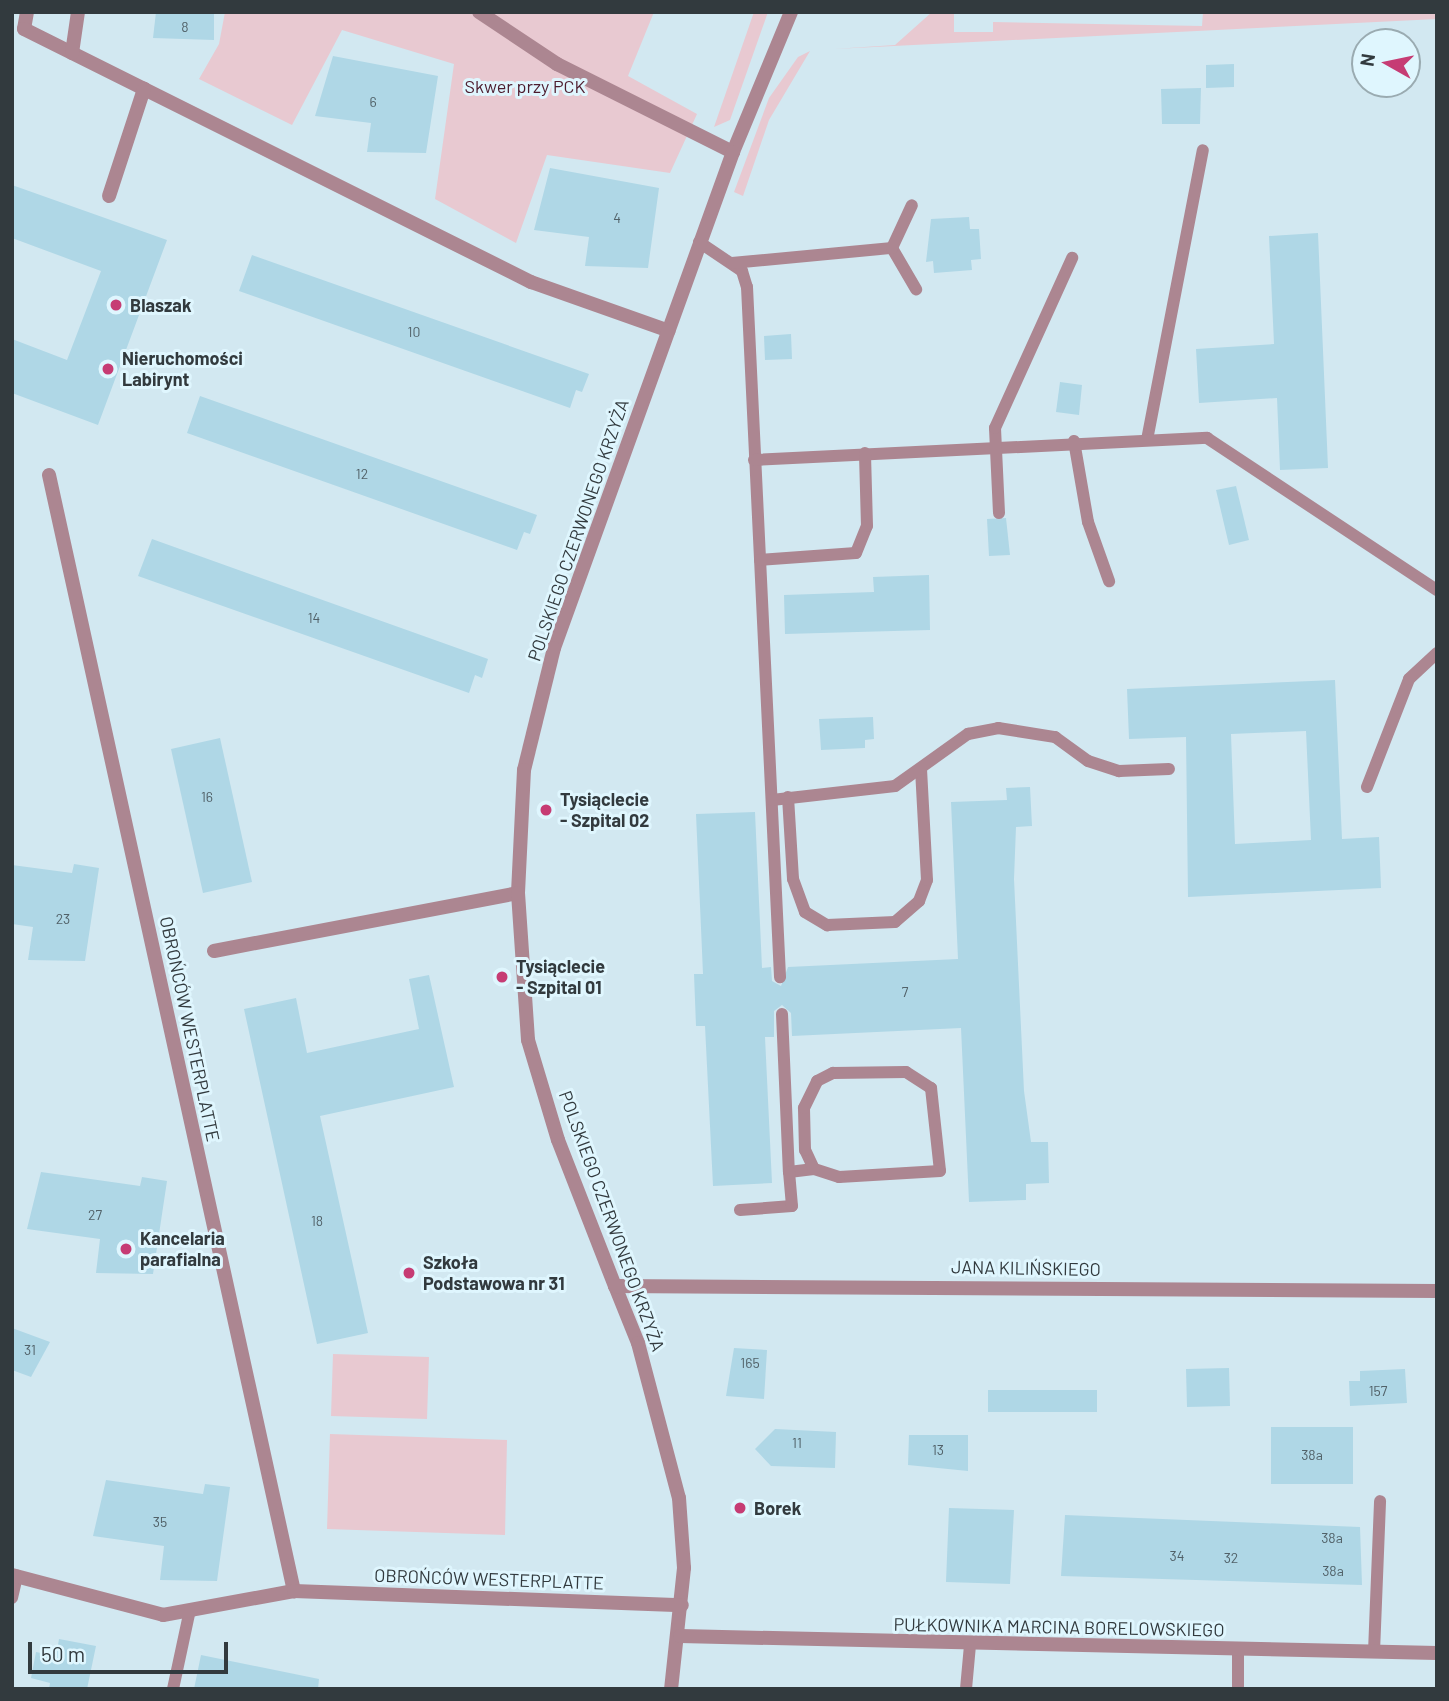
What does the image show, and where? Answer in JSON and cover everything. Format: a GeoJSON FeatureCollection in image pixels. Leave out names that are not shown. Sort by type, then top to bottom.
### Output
{"type":"FeatureCollection","features":[{"type":"Feature","properties":{"kind":"street"},"geometry":{"type":"LineString","coordinates":[[27,12],[24,29],[531,282],[669,331]]}},
{"type":"Feature","properties":{"kind":"street"},"geometry":{"type":"LineString","coordinates":[[72,52],[78,12]]}},
{"type":"Feature","properties":{"kind":"street"},"geometry":{"type":"LineString","coordinates":[[479,12],[557,64],[733,152]]}},
{"type":"Feature","properties":{"kind":"street","name":"POLSKIEGO CZERWONEGO KRZYŻA"},"geometry":{"type":"LineString","coordinates":[[671,1689],[682,1605],[682,1528],[672,1462],[615,1286],[558,1140],[528,1040],[518,893],[524,771],[554,648],[699,242],[791,12]]}},
{"type":"Feature","properties":{"kind":"street"},"geometry":{"type":"LineString","coordinates":[[109,197],[144,89]]}},
{"type":"Feature","properties":{"kind":"street","name":"OBROŃCÓW WESTERPLATTE"},"geometry":{"type":"LineString","coordinates":[[49,475],[294,1591]]}},
{"type":"Feature","properties":{"kind":"street"},"geometry":{"type":"LineString","coordinates":[[214,951],[518,893]]}},
{"type":"Feature","properties":{"kind":"street","name":"JANA KILIŃSKIEGO"},"geometry":{"type":"LineString","coordinates":[[615,1286],[1437,1291]]}},
{"type":"Feature","properties":{"kind":"street","name":"OBROŃCÓW WESTERPLATTE"},"geometry":{"type":"LineString","coordinates":[[14,1576],[163,1615],[294,1591],[682,1605]]}},
{"type":"Feature","properties":{"kind":"street","name":"PUŁKOWNIKA MARCINA BORELOWSKIEGO"},"geometry":{"type":"LineString","coordinates":[[680,1636],[970,1645],[1437,1653]]}},
{"type":"Feature","properties":{"kind":"lane"},"geometry":{"type":"LineString","coordinates":[[1147,440],[1203,150]]}},
{"type":"Feature","properties":{"kind":"lane"},"geometry":{"type":"LineString","coordinates":[[892,248],[912,205]]}},
{"type":"Feature","properties":{"kind":"lane"},"geometry":{"type":"LineString","coordinates":[[699,242],[732,263],[747,287],[780,977]]}},
{"type":"Feature","properties":{"kind":"lane"},"geometry":{"type":"LineString","coordinates":[[732,263],[892,248]]}},
{"type":"Feature","properties":{"kind":"lane"},"geometry":{"type":"LineString","coordinates":[[892,248],[916,289]]}},
{"type":"Feature","properties":{"kind":"lane"},"geometry":{"type":"LineString","coordinates":[[999,513],[995,428],[1072,258]]}},
{"type":"Feature","properties":{"kind":"lane"},"geometry":{"type":"LineString","coordinates":[[754,460],[1074,441],[1207,438],[1437,590]]}},
{"type":"Feature","properties":{"kind":"lane"},"geometry":{"type":"LineString","coordinates":[[1074,441],[1088,522],[1109,581]]}},
{"type":"Feature","properties":{"kind":"lane"},"geometry":{"type":"LineString","coordinates":[[760,560],[856,553],[867,526],[865,453]]}},
{"type":"Feature","properties":{"kind":"lane"},"geometry":{"type":"LineString","coordinates":[[1367,786],[1409,678],[1437,653]]}},
{"type":"Feature","properties":{"kind":"lane"},"geometry":{"type":"LineString","coordinates":[[772,800],[895,786],[968,734],[998,728],[1055,737],[1088,761],[1119,771],[1169,769]]}},
{"type":"Feature","properties":{"kind":"lane"},"geometry":{"type":"LineString","coordinates":[[788,797],[793,880],[805,912],[827,925],[895,922],[919,901],[927,880],[921,769]]}},
{"type":"Feature","properties":{"kind":"lane"},"geometry":{"type":"LineString","coordinates":[[740,1210],[792,1206],[782,1014]]}},
{"type":"Feature","properties":{"kind":"lane"},"geometry":{"type":"LineString","coordinates":[[789,1172],[814,1169],[839,1177],[940,1171],[931,1088],[906,1072],[824,1076],[804,1108],[805,1150],[814,1169]]}},
{"type":"Feature","properties":{"kind":"lane"},"geometry":{"type":"LineString","coordinates":[[1374,1652],[1380,1501]]}},
{"type":"Feature","properties":{"kind":"lane"},"geometry":{"type":"LineString","coordinates":[[12,1598],[14,1576]]}},
{"type":"Feature","properties":{"kind":"lane"},"geometry":{"type":"LineString","coordinates":[[173,1689],[190,1610]]}},
{"type":"Feature","properties":{"kind":"lane"},"geometry":{"type":"LineString","coordinates":[[967,1689],[970,1645]]}},
{"type":"Feature","properties":{"kind":"lane"},"geometry":{"type":"LineString","coordinates":[[1238,1650],[1238,1689]]}},
{"type":"Feature","properties":{"kind":"green space","name":"Skwer przy PCK"},"geometry":{"type":"Polygon","coordinates":[[[225,12],[654,12],[628,76],[697,114],[670,173],[547,155],[516,243],[435,199],[454,64],[342,30],[292,125],[199,79],[219,44],[225,12]]]}},
{"type":"Feature","properties":{"kind":"green space"},"geometry":{"type":"Polygon","coordinates":[[[754,12],[768,12],[730,120],[714,127],[754,12]]]}},
{"type":"Feature","properties":{"kind":"green space"},"geometry":{"type":"Polygon","coordinates":[[[932,12],[954,12],[954,32],[993,32],[993,22],[1202,26],[1203,12],[1437,12],[1437,19],[834,49],[895,45],[932,12]]]}},
{"type":"Feature","properties":{"kind":"green space"},"geometry":{"type":"Polygon","coordinates":[[[810,51],[769,120],[743,196],[734,192],[769,98],[798,57],[810,51]]]}},
{"type":"Feature","properties":{"kind":"green space"},"geometry":{"type":"Polygon","coordinates":[[[333,1354],[429,1357],[427,1419],[331,1416],[333,1354]]]}},
{"type":"Feature","properties":{"kind":"green space"},"geometry":{"type":"Polygon","coordinates":[[[330,1434],[507,1440],[505,1535],[327,1529],[330,1434]]]}},
{"type":"Feature","properties":{"kind":"building"},"geometry":{"type":"Polygon","coordinates":[[[156,12],[214,12],[214,40],[153,38],[156,12]]]}},
{"type":"Feature","properties":{"kind":"building"},"geometry":{"type":"Polygon","coordinates":[[[333,56],[438,76],[426,153],[367,152],[371,123],[315,116],[333,56]]]}},
{"type":"Feature","properties":{"kind":"building"},"geometry":{"type":"Polygon","coordinates":[[[1234,64],[1234,87],[1206,88],[1206,65],[1234,64]]]}},
{"type":"Feature","properties":{"kind":"building"},"geometry":{"type":"Polygon","coordinates":[[[1201,88],[1200,124],[1162,124],[1161,89],[1201,88]]]}},
{"type":"Feature","properties":{"kind":"building"},"geometry":{"type":"Polygon","coordinates":[[[550,168],[659,188],[648,268],[585,266],[589,237],[534,230],[550,168]]]}},
{"type":"Feature","properties":{"kind":"building","name":"Blaszak"},"geometry":{"type":"Polygon","coordinates":[[[12,185],[167,240],[98,425],[12,393],[12,339],[67,360],[101,271],[12,238],[12,185]]]}},
{"type":"Feature","properties":{"kind":"building"},"geometry":{"type":"Polygon","coordinates":[[[969,217],[970,229],[979,229],[981,259],[971,260],[972,270],[934,273],[933,261],[926,262],[931,219],[969,217]]]}},
{"type":"Feature","properties":{"kind":"building"},"geometry":{"type":"Polygon","coordinates":[[[1318,233],[1328,468],[1280,470],[1277,398],[1199,403],[1196,349],[1274,344],[1269,236],[1318,233]]]}},
{"type":"Feature","properties":{"kind":"building"},"geometry":{"type":"Polygon","coordinates":[[[252,255],[589,374],[582,392],[576,390],[570,408],[239,291],[252,255]]]}},
{"type":"Feature","properties":{"kind":"building"},"geometry":{"type":"Polygon","coordinates":[[[791,334],[792,359],[765,360],[764,336],[791,334]]]}},
{"type":"Feature","properties":{"kind":"building"},"geometry":{"type":"Polygon","coordinates":[[[1060,382],[1082,385],[1079,415],[1056,412],[1060,382]]]}},
{"type":"Feature","properties":{"kind":"building"},"geometry":{"type":"Polygon","coordinates":[[[200,396],[537,515],[530,534],[524,532],[517,550],[187,433],[200,396]]]}},
{"type":"Feature","properties":{"kind":"building"},"geometry":{"type":"Polygon","coordinates":[[[1236,486],[1249,540],[1229,545],[1216,490],[1236,486]]]}},
{"type":"Feature","properties":{"kind":"building"},"geometry":{"type":"Polygon","coordinates":[[[1006,518],[1010,555],[989,556],[987,519],[1006,518]]]}},
{"type":"Feature","properties":{"kind":"building"},"geometry":{"type":"Polygon","coordinates":[[[152,539],[488,659],[482,678],[475,675],[469,693],[138,576],[152,539]]]}},
{"type":"Feature","properties":{"kind":"building"},"geometry":{"type":"Polygon","coordinates":[[[929,575],[930,630],[785,634],[784,595],[874,592],[873,577],[929,575]]]}},
{"type":"Feature","properties":{"kind":"building"},"geometry":{"type":"Polygon","coordinates":[[[1335,680],[1342,839],[1379,837],[1381,888],[1188,897],[1186,737],[1129,739],[1127,689],[1335,680]],[[1306,731],[1231,734],[1235,844],[1311,840],[1306,731]]]}},
{"type":"Feature","properties":{"kind":"building"},"geometry":{"type":"Polygon","coordinates":[[[873,717],[874,739],[865,740],[865,748],[821,750],[819,719],[873,717]]]}},
{"type":"Feature","properties":{"kind":"building"},"geometry":{"type":"Polygon","coordinates":[[[220,738],[252,882],[203,893],[171,749],[220,738]]]}},
{"type":"Feature","properties":{"kind":"building"},"geometry":{"type":"Polygon","coordinates":[[[1030,787],[1032,826],[1016,827],[1014,879],[1024,1091],[1031,1142],[1048,1142],[1049,1183],[1026,1184],[1026,1200],[969,1202],[961,1028],[792,1036],[791,1013],[782,1005],[774,1011],[774,1037],[765,1037],[772,1183],[713,1186],[705,1026],[696,1026],[694,974],[703,974],[696,814],[755,812],[762,968],[771,967],[772,981],[781,986],[788,967],[958,959],[951,802],[1007,800],[1006,788],[1030,787]]]}},
{"type":"Feature","properties":{"kind":"building"},"geometry":{"type":"Polygon","coordinates":[[[74,864],[99,868],[85,961],[28,960],[33,927],[12,924],[12,865],[72,873],[74,864]]]}},
{"type":"Feature","properties":{"kind":"building"},"geometry":{"type":"Polygon","coordinates":[[[429,975],[454,1087],[320,1116],[368,1333],[317,1344],[244,1009],[296,998],[307,1053],[419,1029],[409,979],[429,975]]]}},
{"type":"Feature","properties":{"kind":"building"},"geometry":{"type":"Polygon","coordinates":[[[41,1172],[140,1186],[142,1177],[167,1181],[153,1274],[96,1273],[100,1239],[27,1229],[41,1172]]]}},
{"type":"Feature","properties":{"kind":"building"},"geometry":{"type":"Polygon","coordinates":[[[12,1328],[50,1342],[31,1377],[12,1370],[12,1328]]]}},
{"type":"Feature","properties":{"kind":"building"},"geometry":{"type":"Polygon","coordinates":[[[734,1348],[767,1350],[764,1399],[726,1396],[734,1348]]]}},
{"type":"Feature","properties":{"kind":"building"},"geometry":{"type":"Polygon","coordinates":[[[1229,1368],[1230,1406],[1187,1407],[1186,1369],[1229,1368]]]}},
{"type":"Feature","properties":{"kind":"building"},"geometry":{"type":"Polygon","coordinates":[[[1405,1369],[1407,1403],[1350,1406],[1349,1381],[1360,1381],[1360,1371],[1405,1369]]]}},
{"type":"Feature","properties":{"kind":"building"},"geometry":{"type":"Polygon","coordinates":[[[988,1390],[1097,1390],[1097,1412],[988,1412],[988,1390]]]}},
{"type":"Feature","properties":{"kind":"building"},"geometry":{"type":"Polygon","coordinates":[[[1271,1427],[1353,1427],[1353,1484],[1271,1484],[1271,1427]]]}},
{"type":"Feature","properties":{"kind":"building"},"geometry":{"type":"Polygon","coordinates":[[[775,1429],[836,1432],[835,1468],[771,1466],[755,1449],[775,1429]]]}},
{"type":"Feature","properties":{"kind":"building"},"geometry":{"type":"Polygon","coordinates":[[[909,1435],[968,1435],[968,1471],[908,1465],[909,1435]]]}},
{"type":"Feature","properties":{"kind":"building"},"geometry":{"type":"Polygon","coordinates":[[[106,1480],[203,1494],[205,1484],[230,1487],[217,1581],[160,1580],[164,1546],[93,1536],[106,1480]]]}},
{"type":"Feature","properties":{"kind":"building"},"geometry":{"type":"Polygon","coordinates":[[[949,1508],[1014,1510],[1010,1584],[946,1582],[949,1508]]]}},
{"type":"Feature","properties":{"kind":"building"},"geometry":{"type":"Polygon","coordinates":[[[1065,1515],[1360,1527],[1362,1585],[1061,1576],[1065,1515]]]}},
{"type":"Feature","properties":{"kind":"building"},"geometry":{"type":"Polygon","coordinates":[[[59,1639],[96,1646],[87,1689],[49,1689],[50,1683],[31,1678],[36,1652],[56,1656],[59,1639]]]}},
{"type":"Feature","properties":{"kind":"building"},"geometry":{"type":"Polygon","coordinates":[[[201,1655],[319,1679],[318,1689],[194,1689],[201,1655]]]}},
{"type":"Feature","properties":{"kind":"place","name":"Blaszak"},"geometry":{"type":"Point","coordinates":[116,305]}},
{"type":"Feature","properties":{"kind":"place","name":"Nieruchomości Labirynt"},"geometry":{"type":"Point","coordinates":[108,369]}},
{"type":"Feature","properties":{"kind":"place","name":"Tysiąclecie - Szpital 02"},"geometry":{"type":"Point","coordinates":[546,810]}},
{"type":"Feature","properties":{"kind":"place","name":"Tysiąclecie - Szpital 01"},"geometry":{"type":"Point","coordinates":[502,977]}},
{"type":"Feature","properties":{"kind":"place","name":"Kancelaria parafialna"},"geometry":{"type":"Point","coordinates":[126,1249]}},
{"type":"Feature","properties":{"kind":"place","name":"Szkoła Podstawowa nr 31"},"geometry":{"type":"Point","coordinates":[409,1273]}},
{"type":"Feature","properties":{"kind":"place","name":"Borek"},"geometry":{"type":"Point","coordinates":[740,1508]}}]}
